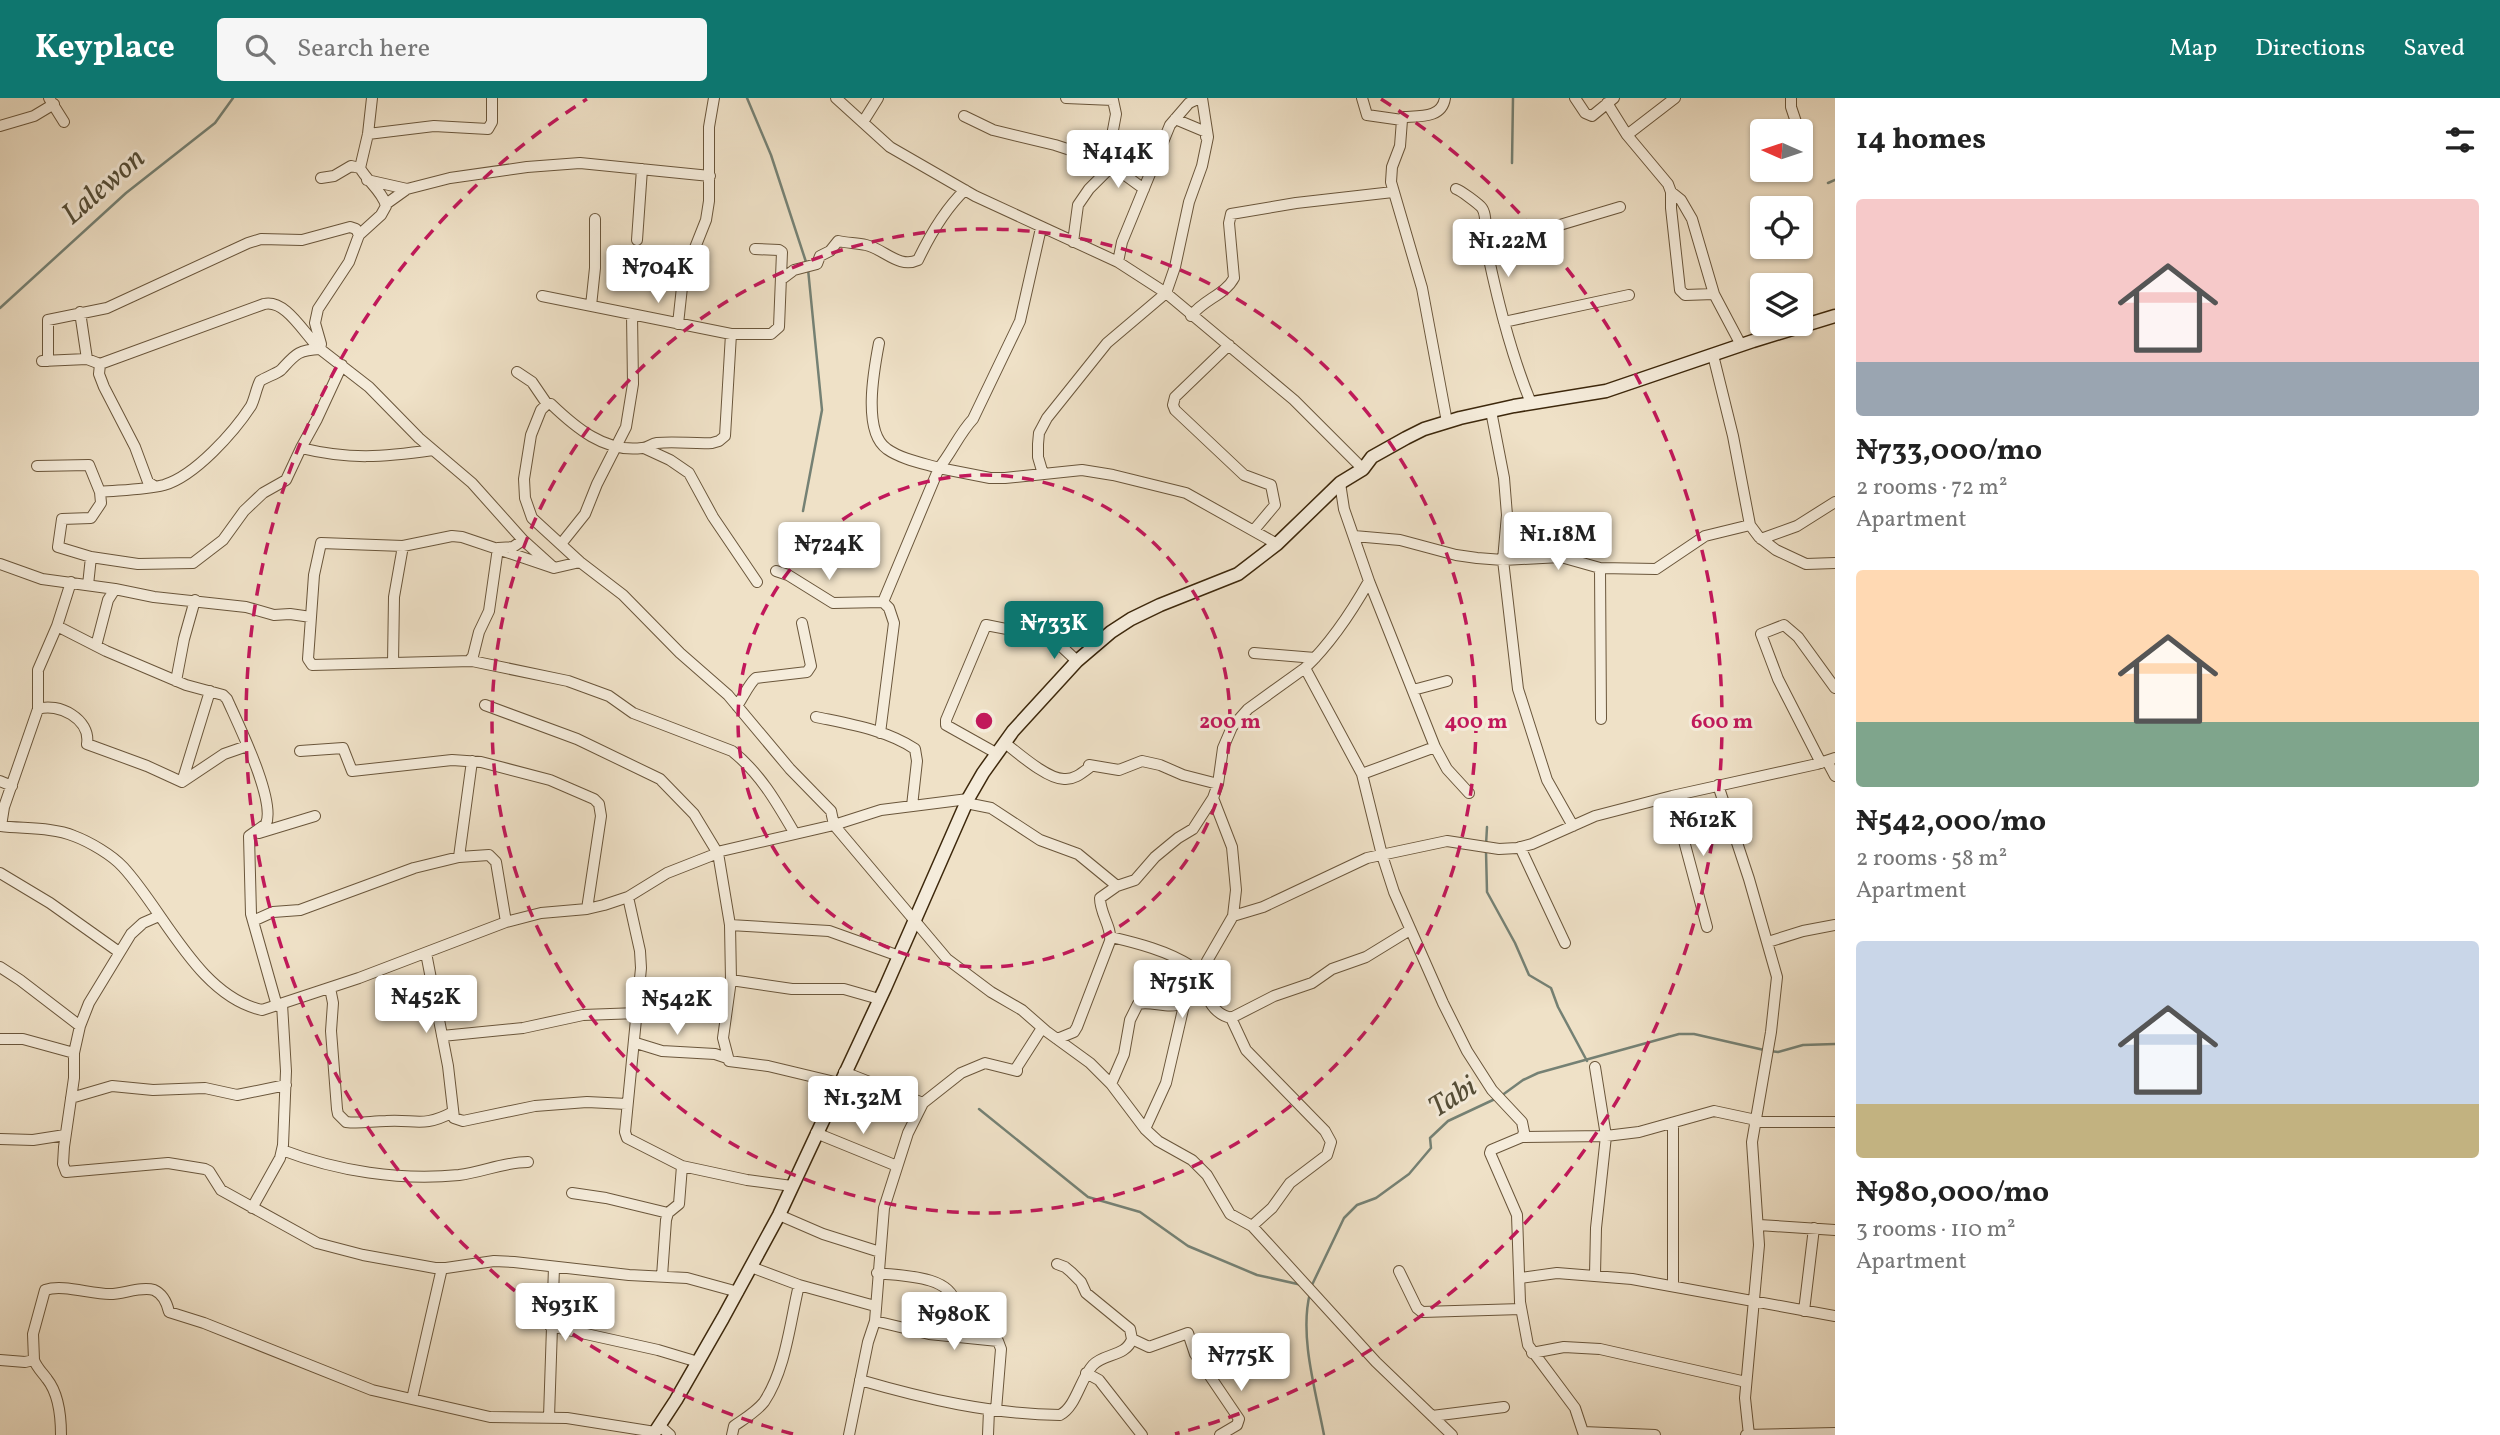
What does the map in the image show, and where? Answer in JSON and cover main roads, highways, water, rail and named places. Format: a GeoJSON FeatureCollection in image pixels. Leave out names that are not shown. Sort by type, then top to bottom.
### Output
{"type":"FeatureCollection","features":[{"type":"Feature","properties":{"kind":"waterway","name":"Lalewon"},"geometry":{"type":"LineString","coordinates":[[0,308],[126,193],[215,123],[233,98]]}},
{"type":"Feature","properties":{"kind":"waterway"},"geometry":{"type":"LineString","coordinates":[[747,98],[771,155],[806,262]]}},
{"type":"Feature","properties":{"kind":"waterway"},"geometry":{"type":"LineString","coordinates":[[1512,163],[1513,98]]}},
{"type":"Feature","properties":{"kind":"waterway"},"geometry":{"type":"LineString","coordinates":[[1828,183],[1835,180]]}},
{"type":"Feature","properties":{"kind":"waterway"},"geometry":{"type":"LineString","coordinates":[[803,511],[822,410],[808,269]]}},
{"type":"Feature","properties":{"kind":"waterway"},"geometry":{"type":"LineString","coordinates":[[1486,845],[1487,827]]}},
{"type":"Feature","properties":{"kind":"waterway"},"geometry":{"type":"LineString","coordinates":[[1486,851],[1487,892],[1529,975],[1551,988],[1558,1007],[1587,1061]]}},
{"type":"Feature","properties":{"kind":"waterway","name":"Tabi"},"geometry":{"type":"LineString","coordinates":[[1501,1096],[1538,1073],[1679,1034],[1694,1034],[1764,1050]]}},
{"type":"Feature","properties":{"kind":"waterway","name":"Tabi"},"geometry":{"type":"LineString","coordinates":[[1770,1051],[1778,1052],[1803,1045],[1835,1044]]}},
{"type":"Feature","properties":{"kind":"waterway","name":"Tabi"},"geometry":{"type":"LineString","coordinates":[[1311,1287],[1344,1218],[1357,1205],[1376,1198],[1409,1174],[1431,1148],[1430,1138],[1448,1121],[1495,1099]]}},
{"type":"Feature","properties":{"kind":"waterway"},"geometry":{"type":"LineString","coordinates":[[979,1109],[1088,1197],[1140,1212],[1188,1246],[1257,1275],[1302,1285]]}},
{"type":"Feature","properties":{"kind":"waterway","name":"Tabi"},"geometry":{"type":"LineString","coordinates":[[1310,1293],[1307,1345],[1324,1435]]}}]}
